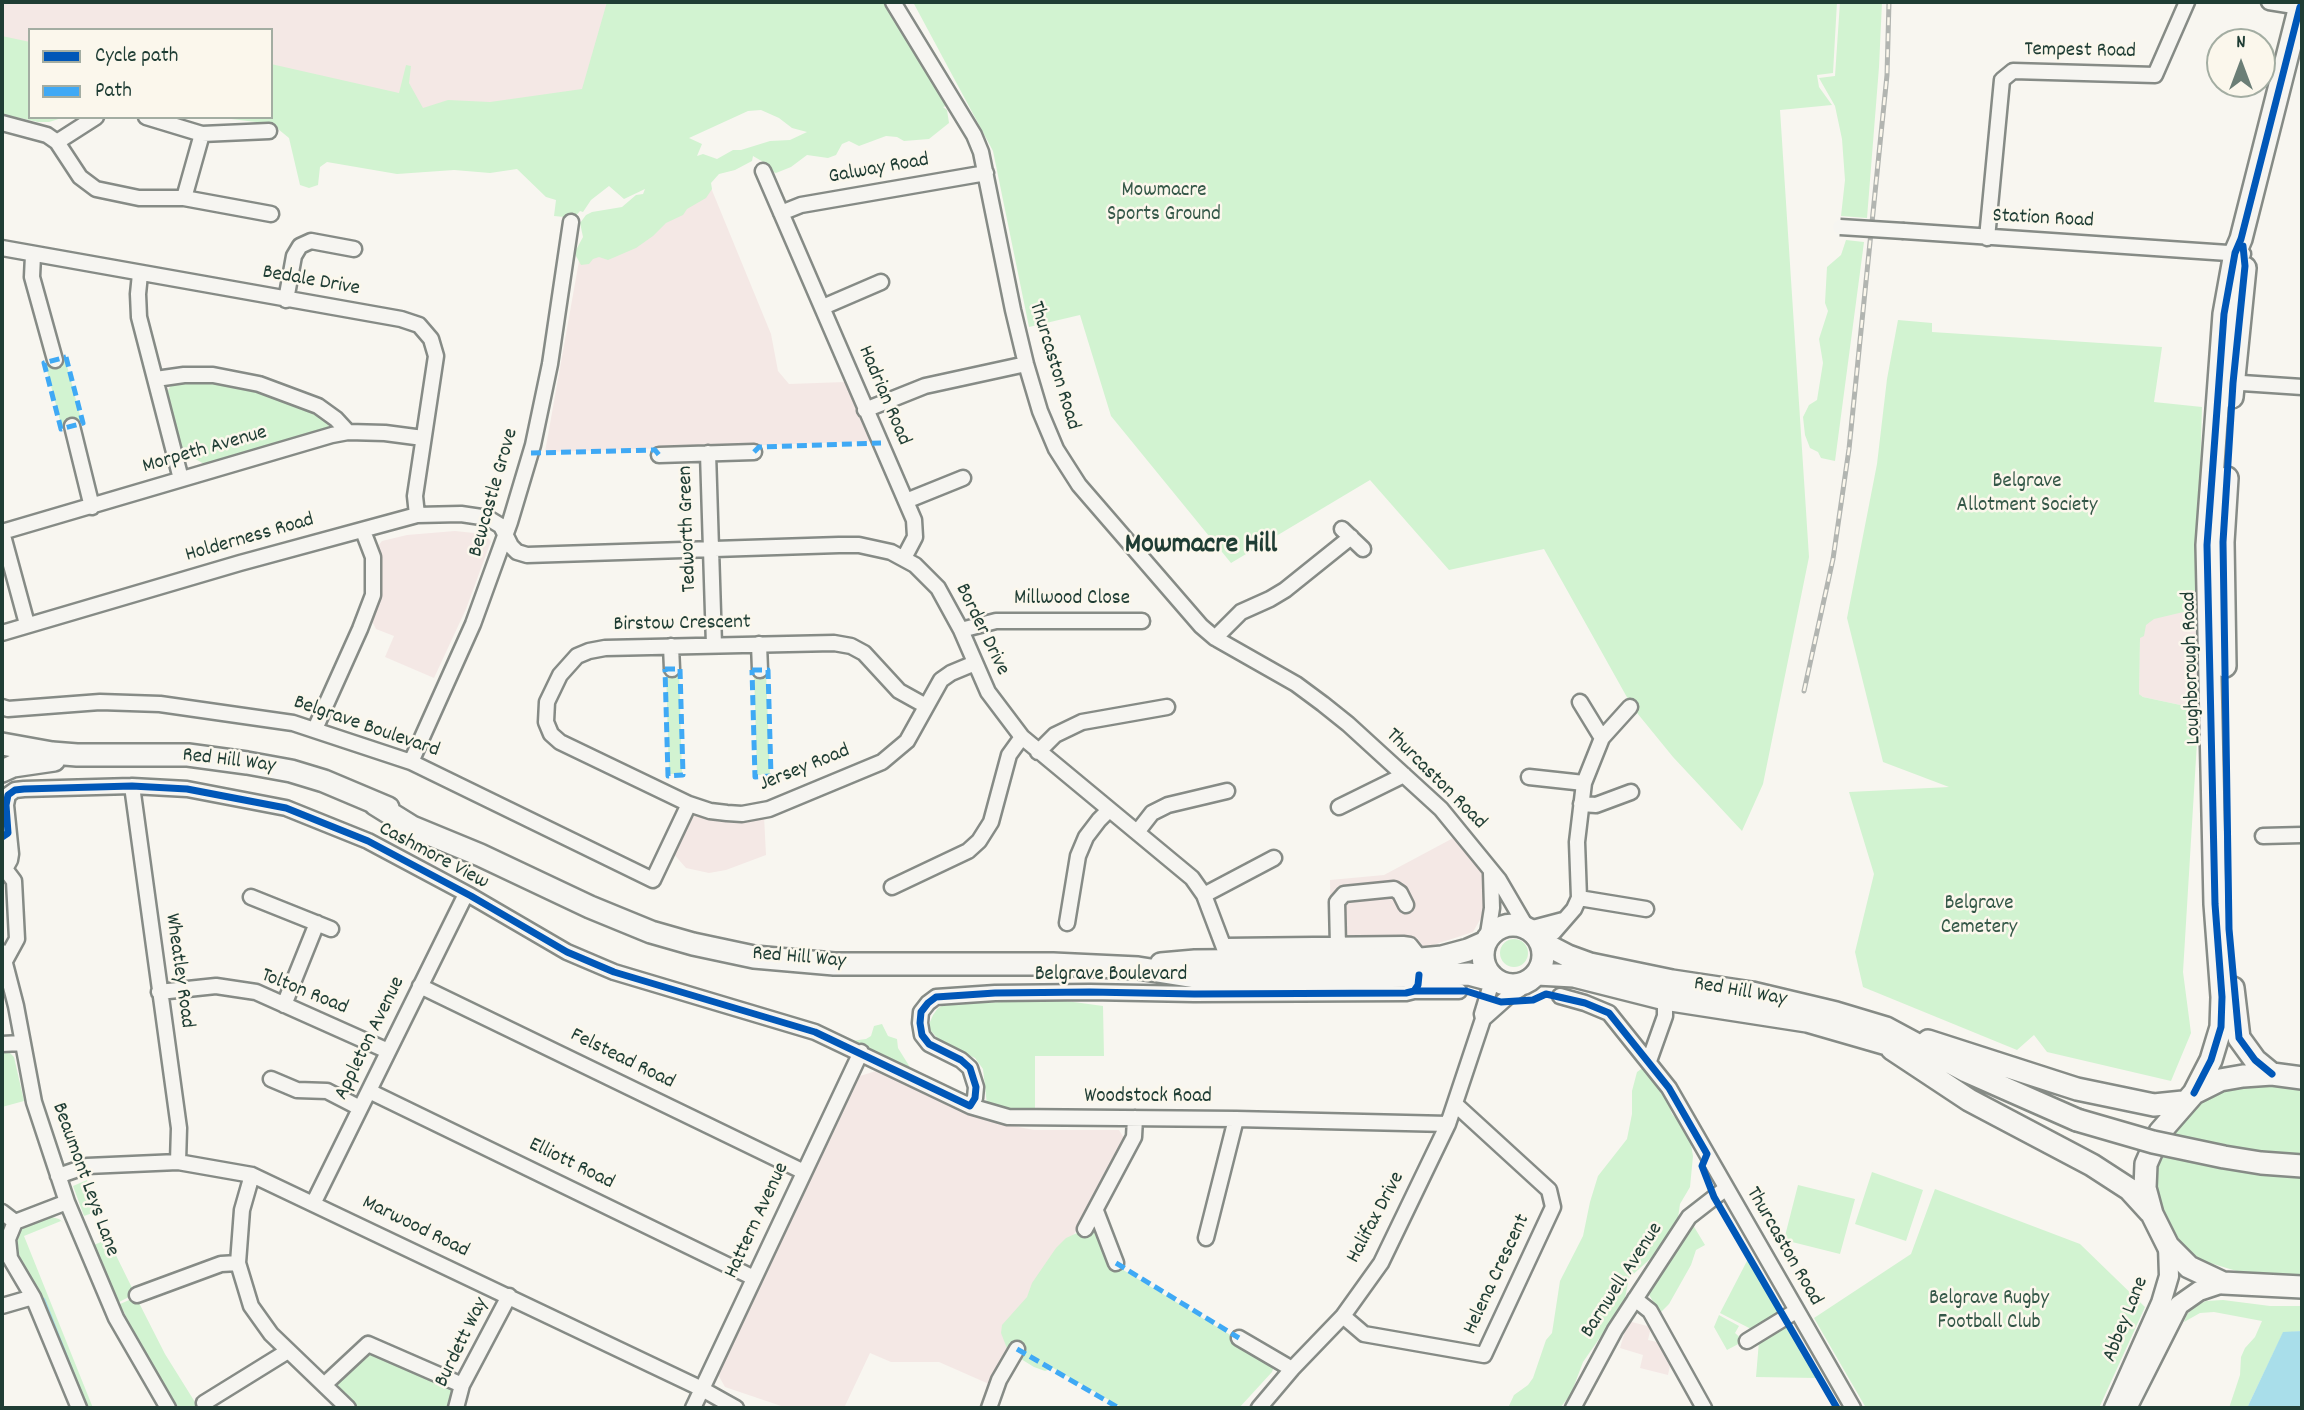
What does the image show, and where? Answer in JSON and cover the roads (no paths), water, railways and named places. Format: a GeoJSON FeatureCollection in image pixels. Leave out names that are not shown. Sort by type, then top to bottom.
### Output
{"type":"FeatureCollection","features":[{"type":"Feature","properties":{"kind":"highway","name":"Loughborough Road"},"geometry":{"type":"LineString","coordinates":[[2151,1214],[2145,1188],[2146,1164],[2160,1132],[2189,1097],[2211,1060],[2221,1027],[2222,997],[2215,904],[2213,709],[2207,545],[2219,405],[2226,382],[2245,267],[2240,249],[2300,4]]}},
{"type":"Feature","properties":{"kind":"highway","name":"Loughborough Road"},"geometry":{"type":"LineString","coordinates":[[2226,382],[2223,542],[2231,962],[2239,1038],[2255,1060],[2272,1074]]}},
{"type":"Feature","properties":{"kind":"highway","name":"Red Hill Way"},"geometry":{"type":"LineString","coordinates":[[2,744],[77,755],[188,755],[291,771],[324,781],[440,830],[480,855],[590,907],[651,932],[754,957],[834,964],[1053,964],[1138,968],[1195,977],[1230,962],[1314,979],[1469,974],[1484,978],[1492,976]]}},
{"type":"Feature","properties":{"kind":"highway","name":"Red Hill Way"},"geometry":{"type":"LineString","coordinates":[[2,771],[13,766],[77,755]]}},
{"type":"Feature","properties":{"kind":"highway"},"geometry":{"type":"LineString","coordinates":[[1509,925],[1534,935],[1544,959],[1530,979],[1509,985],[1492,976],[1483,959],[1487,941],[1500,928],[1509,925]]}},
{"type":"Feature","properties":{"kind":"highway","name":"Red Hill Way"},"geometry":{"type":"LineString","coordinates":[[1534,935],[1567,956],[1590,964],[1672,981],[1752,993],[1836,1013],[2077,1120],[2153,1142],[2224,1157],[2302,1167]]}},
{"type":"Feature","properties":{"kind":"highway","name":"Red Hill Way"},"geometry":{"type":"LineString","coordinates":[[1418,975],[1442,957],[1468,950],[1487,941]]}},
{"type":"Feature","properties":{"kind":"highway","name":"Red Hill Way"},"geometry":{"type":"LineString","coordinates":[[1530,979],[1574,976],[1665,999],[1884,1035]]}},
{"type":"Feature","properties":{"kind":"highway"},"geometry":{"type":"LineString","coordinates":[[1884,1035],[2077,1089],[2154,1105],[2189,1097],[2207,1085],[2231,1078],[2272,1074],[2300,1076]]}},
{"type":"Feature","properties":{"kind":"highway"},"geometry":{"type":"LineString","coordinates":[[1884,1035],[1969,1100],[2092,1165],[2129,1189],[2151,1214],[2168,1246],[2189,1267],[2223,1283],[2302,1287]]}},
{"type":"Feature","properties":{"kind":"main road","name":"Abbey Lane"},"geometry":{"type":"LineString","coordinates":[[2114,1408],[2167,1287],[2168,1246]]}},
{"type":"Feature","properties":{"kind":"main road","name":"Abbey Lane"},"geometry":{"type":"LineString","coordinates":[[2127,1408],[2179,1305],[2199,1290],[2223,1283]]}},
{"type":"Feature","properties":{"kind":"street","name":"Thurcaston Road"},"geometry":{"type":"LineString","coordinates":[[894,2],[974,135],[986,173],[1013,310],[1040,411],[1056,449],[1079,485],[1200,626],[1215,638],[1314,697],[1348,724],[1441,809],[1491,873]]}},
{"type":"Feature","properties":{"kind":"street","name":"Tempest Road"},"geometry":{"type":"LineString","coordinates":[[1987,238],[2002,80],[2013,71],[2155,75],[2187,2]]}},
{"type":"Feature","properties":{"kind":"street"},"geometry":{"type":"LineString","coordinates":[[2269,2],[2300,4]]}},
{"type":"Feature","properties":{"kind":"street"},"geometry":{"type":"LineString","coordinates":[[57,142],[93,119]]}},
{"type":"Feature","properties":{"kind":"street"},"geometry":{"type":"LineString","coordinates":[[153,119],[202,134],[269,131]]}},
{"type":"Feature","properties":{"kind":"street"},"geometry":{"type":"LineString","coordinates":[[2,123],[34,130],[57,142],[80,177],[96,189],[139,198],[184,198],[271,214]]}},
{"type":"Feature","properties":{"kind":"street"},"geometry":{"type":"LineString","coordinates":[[184,198],[202,134]]}},
{"type":"Feature","properties":{"kind":"street","name":"Hadrian Road"},"geometry":{"type":"LineString","coordinates":[[763,171],[916,528],[915,537],[904,558]]}},
{"type":"Feature","properties":{"kind":"street","name":"Galway Road"},"geometry":{"type":"LineString","coordinates":[[781,213],[801,205],[986,173]]}},
{"type":"Feature","properties":{"kind":"street","name":"Bewcastle Grove"},"geometry":{"type":"LineString","coordinates":[[411,762],[492,577],[533,445],[550,364],[571,222]]}},
{"type":"Feature","properties":{"kind":"street","name":"Station Road"},"geometry":{"type":"LineString","coordinates":[[1840,227],[1987,238],[2240,249]]}},
{"type":"Feature","properties":{"kind":"street"},"geometry":{"type":"LineString","coordinates":[[286,300],[294,256],[300,246],[312,242],[354,249]]}},
{"type":"Feature","properties":{"kind":"street","name":"Bedale Drive"},"geometry":{"type":"LineString","coordinates":[[2,248],[401,319],[419,325],[435,347],[436,356],[415,496],[417,515]]}},
{"type":"Feature","properties":{"kind":"street"},"geometry":{"type":"LineString","coordinates":[[33,255],[32,277],[55,360]]}},
{"type":"Feature","properties":{"kind":"street"},"geometry":{"type":"LineString","coordinates":[[141,274],[139,317],[181,479]]}},
{"type":"Feature","properties":{"kind":"street"},"geometry":{"type":"LineString","coordinates":[[823,307],[881,282]]}},
{"type":"Feature","properties":{"kind":"street"},"geometry":{"type":"LineString","coordinates":[[865,410],[925,386],[1026,364]]}},
{"type":"Feature","properties":{"kind":"street"},"geometry":{"type":"LineString","coordinates":[[156,379],[213,375],[259,384],[318,406],[337,419],[348,432]]}},
{"type":"Feature","properties":{"kind":"street"},"geometry":{"type":"LineString","coordinates":[[2226,382],[2302,387]]}},
{"type":"Feature","properties":{"kind":"street"},"geometry":{"type":"LineString","coordinates":[[72,426],[92,507]]}},
{"type":"Feature","properties":{"kind":"street","name":"Morpeth Avenue"},"geometry":{"type":"LineString","coordinates":[[2,532],[348,432],[423,438]]}},
{"type":"Feature","properties":{"kind":"street","name":"Tedworth Green"},"geometry":{"type":"LineString","coordinates":[[659,455],[754,452]]}},
{"type":"Feature","properties":{"kind":"street","name":"Tedworth Green"},"geometry":{"type":"LineString","coordinates":[[708,453],[714,645]]}},
{"type":"Feature","properties":{"kind":"street"},"geometry":{"type":"LineString","coordinates":[[906,501],[963,478]]}},
{"type":"Feature","properties":{"kind":"street","name":"Holderness Road"},"geometry":{"type":"LineString","coordinates":[[2,633],[417,515],[461,514],[488,518],[501,526],[505,535]]}},
{"type":"Feature","properties":{"kind":"street"},"geometry":{"type":"LineString","coordinates":[[315,729],[373,595],[373,557],[363,531]]}},
{"type":"Feature","properties":{"kind":"street"},"geometry":{"type":"LineString","coordinates":[[2,532],[27,624]]}},
{"type":"Feature","properties":{"kind":"street"},"geometry":{"type":"LineString","coordinates":[[1215,638],[1241,612],[1285,590],[1347,533],[1363,549]]}},
{"type":"Feature","properties":{"kind":"street","name":"Border Drive"},"geometry":{"type":"LineString","coordinates":[[505,535],[517,552],[527,555],[859,545],[891,552],[904,558],[926,574],[938,588],[961,630],[988,692],[1023,737],[1192,878],[1205,895],[1230,962]]}},
{"type":"Feature","properties":{"kind":"street","name":"Millwood Close"},"geometry":{"type":"LineString","coordinates":[[961,630],[996,621],[1142,621]]}},
{"type":"Feature","properties":{"kind":"street","name":"Birstow Crescent"},"geometry":{"type":"LineString","coordinates":[[689,804],[560,742],[551,734],[546,722],[547,702],[560,675],[577,656],[605,648],[834,643],[851,646],[864,653],[899,691],[926,706]]}},
{"type":"Feature","properties":{"kind":"street"},"geometry":{"type":"LineString","coordinates":[[759,644],[760,670]]}},
{"type":"Feature","properties":{"kind":"street"},"geometry":{"type":"LineString","coordinates":[[671,646],[672,669]]}},
{"type":"Feature","properties":{"kind":"street","name":"Jersey Road"},"geometry":{"type":"LineString","coordinates":[[689,804],[710,811],[742,814],[769,809],[888,757],[906,741],[942,680],[951,673],[975,663]]}},
{"type":"Feature","properties":{"kind":"street","name":"Belgrave Boulevard"},"geometry":{"type":"LineString","coordinates":[[2,707],[8,709],[100,702],[160,704],[221,711],[315,729],[411,762],[653,880],[689,804]]}},
{"type":"Feature","properties":{"kind":"street"},"geometry":{"type":"LineString","coordinates":[[1580,702],[1602,738]]}},
{"type":"Feature","properties":{"kind":"street"},"geometry":{"type":"LineString","coordinates":[[1038,752],[1055,735],[1075,724],[1161,705]]}},
{"type":"Feature","properties":{"kind":"street"},"geometry":{"type":"LineString","coordinates":[[1491,873],[1499,880],[1534,935],[1563,920],[1579,898],[1577,842],[1584,783],[1602,738],[1630,707]]}},
{"type":"Feature","properties":{"kind":"street"},"geometry":{"type":"LineString","coordinates":[[892,887],[968,851],[987,832],[1009,755],[1023,737]]}},
{"type":"Feature","properties":{"kind":"street"},"geometry":{"type":"LineString","coordinates":[[1339,807],[1404,775]]}},
{"type":"Feature","properties":{"kind":"street"},"geometry":{"type":"LineString","coordinates":[[1529,777],[1584,783]]}},
{"type":"Feature","properties":{"kind":"street","name":"Cashmore View"},"geometry":{"type":"LineString","coordinates":[[3,956],[17,939],[14,881],[3,870],[10,854],[6,804],[8,795],[15,790],[132,786],[187,789],[286,807],[368,841],[567,951],[614,972],[815,1032],[861,1052]]}},
{"type":"Feature","properties":{"kind":"street","name":"Wheatley Road"},"geometry":{"type":"LineString","coordinates":[[132,786],[179,1128],[178,1162]]}},
{"type":"Feature","properties":{"kind":"street"},"geometry":{"type":"LineString","coordinates":[[1138,831],[1152,813],[1168,804],[1227,791]]}},
{"type":"Feature","properties":{"kind":"street"},"geometry":{"type":"LineString","coordinates":[[1581,804],[1596,805],[1631,792]]}},
{"type":"Feature","properties":{"kind":"street"},"geometry":{"type":"LineString","coordinates":[[1067,923],[1078,856],[1086,837],[1109,810]]}},
{"type":"Feature","properties":{"kind":"street"},"geometry":{"type":"LineString","coordinates":[[2263,835],[2302,835]]}},
{"type":"Feature","properties":{"kind":"street"},"geometry":{"type":"LineString","coordinates":[[1205,895],[1274,858]]}},
{"type":"Feature","properties":{"kind":"street"},"geometry":{"type":"LineString","coordinates":[[1487,941],[1492,908],[1491,873]]}},
{"type":"Feature","properties":{"kind":"street"},"geometry":{"type":"LineString","coordinates":[[1338,946],[1338,902],[1343,894],[1394,889],[1400,893],[1406,905]]}},
{"type":"Feature","properties":{"kind":"street","name":"Appleton Avenue"},"geometry":{"type":"LineString","coordinates":[[314,1202],[466,894]]}},
{"type":"Feature","properties":{"kind":"street"},"geometry":{"type":"LineString","coordinates":[[251,897],[331,929]]}},
{"type":"Feature","properties":{"kind":"street"},"geometry":{"type":"LineString","coordinates":[[1579,898],[1646,909]]}},
{"type":"Feature","properties":{"kind":"street"},"geometry":{"type":"LineString","coordinates":[[284,1005],[317,923]]}},
{"type":"Feature","properties":{"kind":"street"},"geometry":{"type":"LineString","coordinates":[[1230,962],[1338,946],[1410,945],[1418,975],[1459,990]]}},
{"type":"Feature","properties":{"kind":"street","name":"Beaumont Leys Lane"},"geometry":{"type":"LineString","coordinates":[[3,956],[34,1102],[67,1202],[116,1318],[168,1408]]}},
{"type":"Feature","properties":{"kind":"street","name":"Belgrave Boulevard"},"geometry":{"type":"LineString","coordinates":[[970,1106],[975,1098],[976,1087],[970,1068],[961,1060],[929,1044],[922,1035],[921,1012],[936,998],[995,993],[1194,994],[1418,975]]}},
{"type":"Feature","properties":{"kind":"street","name":"Halifax Drive"},"geometry":{"type":"LineString","coordinates":[[1259,1408],[1343,1316],[1381,1263],[1448,1124],[1483,1019],[1492,976]]}},
{"type":"Feature","properties":{"kind":"street"},"geometry":{"type":"LineString","coordinates":[[1483,1019],[1530,979]]}},
{"type":"Feature","properties":{"kind":"street","name":"Tolton Road"},"geometry":{"type":"LineString","coordinates":[[159,992],[216,986],[256,992],[388,1051]]}},
{"type":"Feature","properties":{"kind":"street","name":"Felstead Road"},"geometry":{"type":"LineString","coordinates":[[420,986],[804,1172]]}},
{"type":"Feature","properties":{"kind":"street","name":"Thurcaston Road"},"geometry":{"type":"LineString","coordinates":[[1560,996],[1609,1013],[1669,1088],[1853,1408]]}},
{"type":"Feature","properties":{"kind":"street"},"geometry":{"type":"LineString","coordinates":[[1649,1061],[1665,1016],[1665,999]]}},
{"type":"Feature","properties":{"kind":"street"},"geometry":{"type":"LineString","coordinates":[[2,1044],[22,1042]]}},
{"type":"Feature","properties":{"kind":"street","name":"Woodstock Road"},"geometry":{"type":"LineString","coordinates":[[861,1052],[970,1106],[1008,1117],[1448,1124]]}},
{"type":"Feature","properties":{"kind":"street","name":"Hattern Avenue"},"geometry":{"type":"LineString","coordinates":[[693,1408],[861,1052]]}},
{"type":"Feature","properties":{"kind":"street"},"geometry":{"type":"LineString","coordinates":[[271,1079],[297,1090],[327,1091],[360,1108]]}},
{"type":"Feature","properties":{"kind":"street","name":"Elliott Road"},"geometry":{"type":"LineString","coordinates":[[369,1091],[754,1278]]}},
{"type":"Feature","properties":{"kind":"street","name":"Helena Crescent"},"geometry":{"type":"LineString","coordinates":[[1343,1316],[1364,1334],[1484,1355],[1553,1207],[1549,1191],[1455,1104]]}},
{"type":"Feature","properties":{"kind":"street"},"geometry":{"type":"LineString","coordinates":[[1085,1229],[1134,1137],[1135,1118]]}},
{"type":"Feature","properties":{"kind":"street"},"geometry":{"type":"LineString","coordinates":[[1206,1238],[1237,1119]]}},
{"type":"Feature","properties":{"kind":"street","name":"Marwood Road"},"geometry":{"type":"LineString","coordinates":[[58,1176],[87,1166],[178,1162],[252,1174],[702,1389],[736,1408]]}},
{"type":"Feature","properties":{"kind":"street"},"geometry":{"type":"LineString","coordinates":[[252,1174],[242,1210],[238,1263],[251,1306],[271,1334],[348,1408]]}},
{"type":"Feature","properties":{"kind":"street","name":"Barnwell Avenue"},"geometry":{"type":"LineString","coordinates":[[1573,1408],[1615,1329],[1689,1217],[1725,1189]]}},
{"type":"Feature","properties":{"kind":"street"},"geometry":{"type":"LineString","coordinates":[[67,1202],[15,1222],[8,1239],[10,1258],[33,1297],[79,1408]]}},
{"type":"Feature","properties":{"kind":"street"},"geometry":{"type":"LineString","coordinates":[[1096,1211],[1116,1263]]}},
{"type":"Feature","properties":{"kind":"street"},"geometry":{"type":"LineString","coordinates":[[2,1212],[15,1222]]}},
{"type":"Feature","properties":{"kind":"street"},"geometry":{"type":"LineString","coordinates":[[137,1295],[220,1264],[238,1263]]}},
{"type":"Feature","properties":{"kind":"street","name":"Burdett Way"},"geometry":{"type":"LineString","coordinates":[[456,1408],[461,1385],[509,1296]]}},
{"type":"Feature","properties":{"kind":"street"},"geometry":{"type":"LineString","coordinates":[[2,1306],[33,1297]]}},
{"type":"Feature","properties":{"kind":"street"},"geometry":{"type":"LineString","coordinates":[[1635,1299],[1650,1311],[1702,1407]]}},
{"type":"Feature","properties":{"kind":"street"},"geometry":{"type":"LineString","coordinates":[[1747,1340],[1796,1311]]}},
{"type":"Feature","properties":{"kind":"street"},"geometry":{"type":"LineString","coordinates":[[1239,1338],[1292,1369]]}},
{"type":"Feature","properties":{"kind":"street"},"geometry":{"type":"LineString","coordinates":[[324,1385],[368,1344],[461,1385]]}},
{"type":"Feature","properties":{"kind":"street"},"geometry":{"type":"LineString","coordinates":[[989,1408],[999,1380],[1017,1349]]}},
{"type":"Feature","properties":{"kind":"street"},"geometry":{"type":"LineString","coordinates":[[204,1403],[288,1351]]}},
{"type":"Feature","properties":{"kind":"water"},"geometry":{"type":"Polygon","coordinates":[[[2302,1331],[2302,1408],[2247,1408],[2283,1332],[2302,1331]]]}},
{"type":"Feature","properties":{"kind":"waterway"},"geometry":{"type":"LineString","coordinates":[[44,1299],[87,1408]]}},
{"type":"Feature","properties":{"kind":"railway"},"geometry":{"type":"LineString","coordinates":[[1804,691],[1833,559],[1849,449],[1887,75],[1889,2]]}},
{"type":"Feature","properties":{"kind":"district","name":"Mowmacre Hill"},"geometry":{"type":"Point","coordinates":[1201,547]}},
{"type":"Feature","properties":{"kind":"park label","name":"Mowmacre Sports Ground"},"geometry":{"type":"Point","coordinates":[1164,204]}},
{"type":"Feature","properties":{"kind":"park label","name":"Belgrave Allotment Society"},"geometry":{"type":"Point","coordinates":[2027,495]}},
{"type":"Feature","properties":{"kind":"park label","name":"Belgrave Cemetery"},"geometry":{"type":"Point","coordinates":[1979,917]}},
{"type":"Feature","properties":{"kind":"park label","name":"Belgrave Rugby Football Club"},"geometry":{"type":"Point","coordinates":[1989,1312]}}]}
